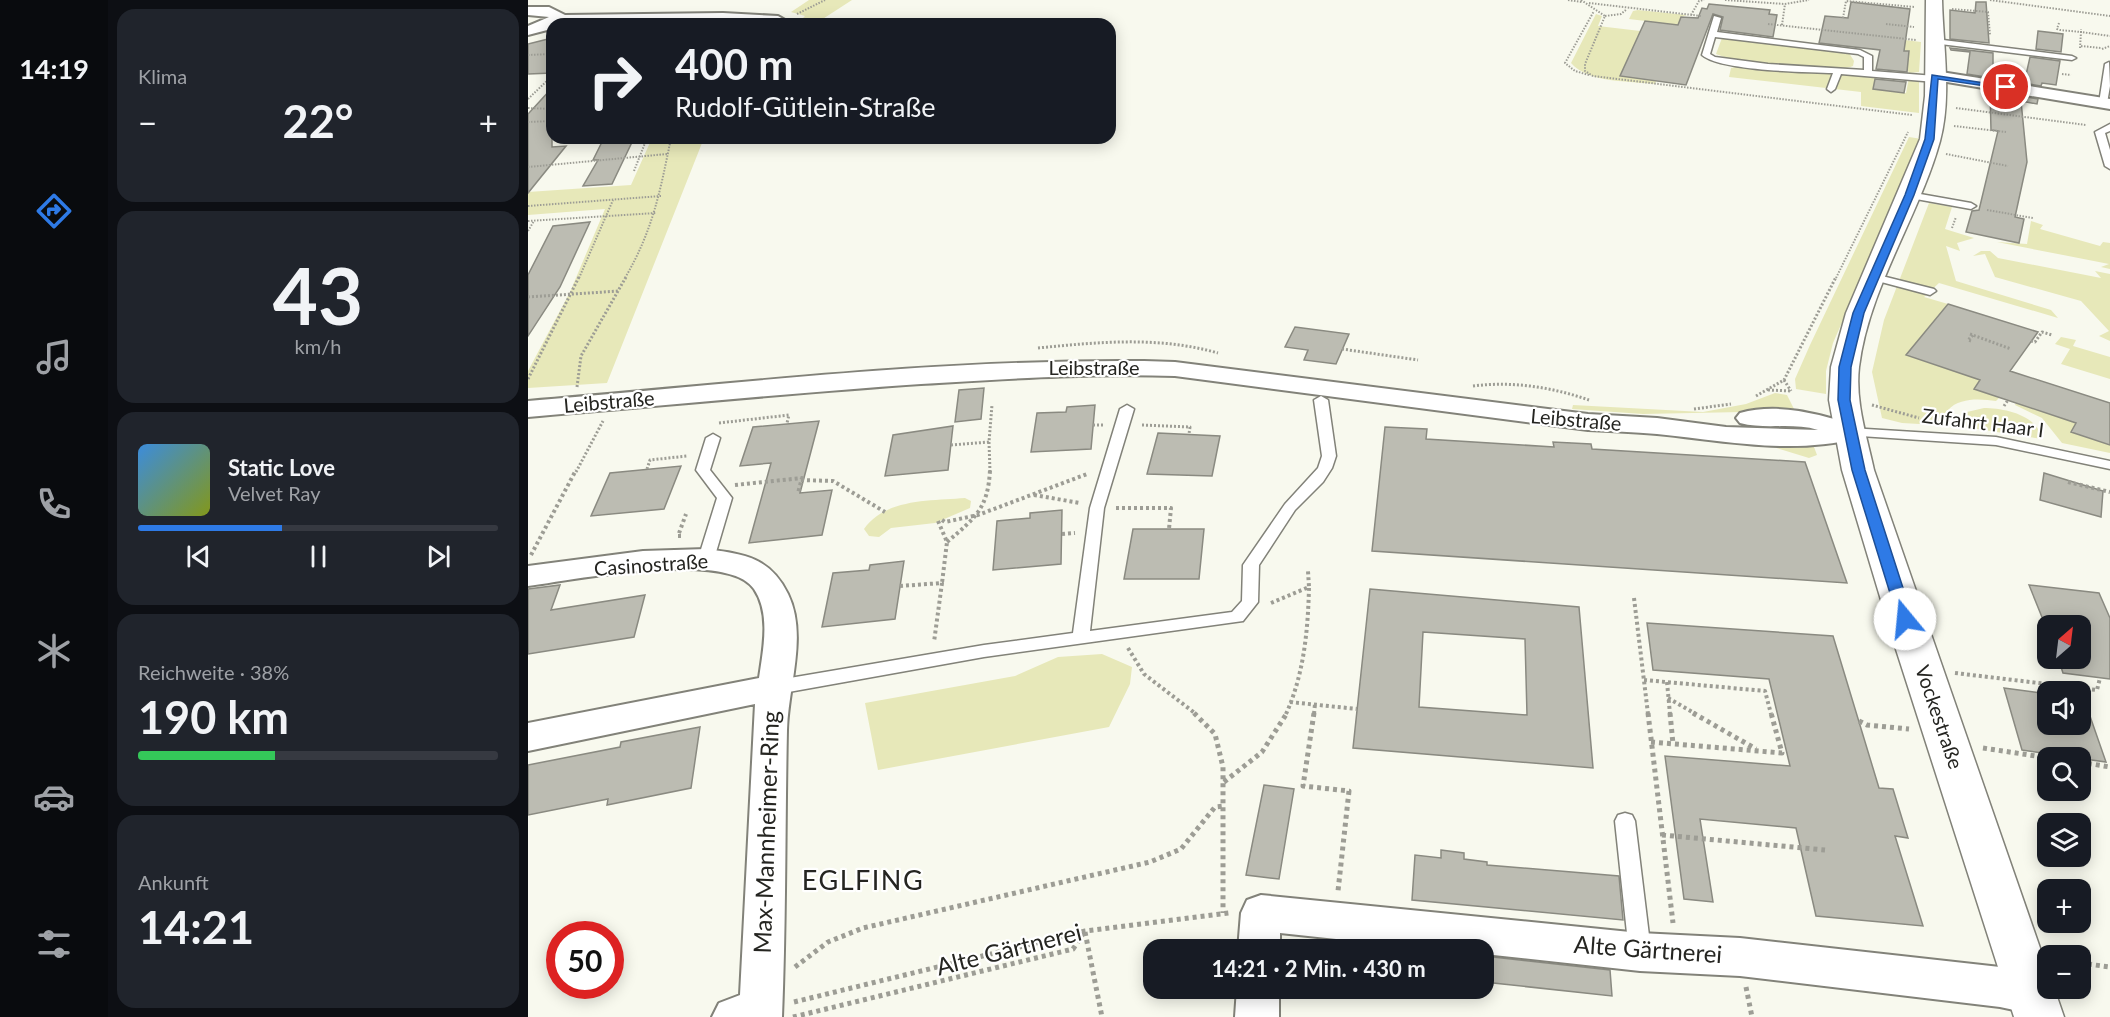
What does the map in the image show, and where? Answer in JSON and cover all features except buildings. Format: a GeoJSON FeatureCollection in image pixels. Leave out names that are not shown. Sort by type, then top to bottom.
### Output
{"type":"FeatureCollection","features":[{"type":"Feature","properties":{"kind":"main road","name":"Vockestraße"},"geometry":{"type":"LineString","coordinates":[[1934,5],[1928,34],[1935,78],[1930,139],[1856,323],[1845,367],[1843,395],[1858,470],[1912,640],[2036,1005]]}},
{"type":"Feature","properties":{"kind":"street"},"geometry":{"type":"LineString","coordinates":[[530,11],[543,0]]}},
{"type":"Feature","properties":{"kind":"street"},"geometry":{"type":"LineString","coordinates":[[723,17],[745,4]]}},
{"type":"Feature","properties":{"kind":"street"},"geometry":{"type":"LineString","coordinates":[[530,11],[554,13],[558,18]]}},
{"type":"Feature","properties":{"kind":"street"},"geometry":{"type":"LineString","coordinates":[[668,18],[741,18]]}},
{"type":"Feature","properties":{"kind":"street"},"geometry":{"type":"LineString","coordinates":[[528,31],[546,24]]}},
{"type":"Feature","properties":{"kind":"street"},"geometry":{"type":"LineString","coordinates":[[1935,78],[2107,104]]}},
{"type":"Feature","properties":{"kind":"street","name":"Leibstraße"},"geometry":{"type":"LineString","coordinates":[[528,409],[885,379],[1057,367],[1120,366],[1175,369],[1526,416],[1657,426],[1726,435],[1815,439],[1850,432]]}},
{"type":"Feature","properties":{"kind":"street","name":"Casinostraße"},"geometry":{"type":"LineString","coordinates":[[528,576],[648,562],[706,559],[729,560],[754,570],[771,590],[779,613],[779,645],[772,688]]}},
{"type":"Feature","properties":{"kind":"street","name":"Max-Mannheimer-Ring"},"geometry":{"type":"LineString","coordinates":[[528,737],[772,688],[762,1015]]}},
{"type":"Feature","properties":{"kind":"street","name":"Alte Gärtnerei"},"geometry":{"type":"LineString","coordinates":[[1248,925],[1335,919],[1658,953],[1740,957],[2000,987],[2036,1005]]}},
{"type":"Feature","properties":{"kind":"street"},"geometry":{"type":"LineString","coordinates":[[1257,1017],[1258,999]]}},
{"type":"Feature","properties":{"kind":"lane"},"geometry":{"type":"LineString","coordinates":[[1716,18],[1706,55],[1713,59],[1784,72],[1868,71],[1935,78]]}},
{"type":"Feature","properties":{"kind":"lane"},"geometry":{"type":"LineString","coordinates":[[1712,34],[1860,52],[1868,56],[1868,71]]}},
{"type":"Feature","properties":{"kind":"lane"},"geometry":{"type":"LineString","coordinates":[[1928,34],[2072,58]]}},
{"type":"Feature","properties":{"kind":"lane"},"geometry":{"type":"LineString","coordinates":[[2107,104],[2109,64]]}},
{"type":"Feature","properties":{"kind":"lane"},"geometry":{"type":"LineString","coordinates":[[1831,89],[1837,73]]}},
{"type":"Feature","properties":{"kind":"lane"},"geometry":{"type":"LineString","coordinates":[[2109,160],[2100,132],[2110,127]]}},
{"type":"Feature","properties":{"kind":"lane"},"geometry":{"type":"LineString","coordinates":[[1909,195],[1971,206]]}},
{"type":"Feature","properties":{"kind":"lane"},"geometry":{"type":"LineString","coordinates":[[1874,277],[1930,291]]}},
{"type":"Feature","properties":{"kind":"lane"},"geometry":{"type":"LineString","coordinates":[[772,688],[932,659],[1237,617],[1250,602],[1251,565],[1290,507],[1318,479],[1325,468],[1329,456],[1321,400]]}},
{"type":"Feature","properties":{"kind":"lane"},"geometry":{"type":"LineString","coordinates":[[1081,638],[1098,507],[1125,417]]}},
{"type":"Feature","properties":{"kind":"lane","name":"Zufahrt Haar I"},"geometry":{"type":"LineString","coordinates":[[1850,432],[1996,441],[2110,465]]}},
{"type":"Feature","properties":{"kind":"lane"},"geometry":{"type":"LineString","coordinates":[[706,559],[725,498],[703,470],[713,438]]}},
{"type":"Feature","properties":{"kind":"lane"},"geometry":{"type":"LineString","coordinates":[[1626,821],[1658,953]]}},
{"type":"Feature","properties":{"kind":"path"},"geometry":{"type":"LineString","coordinates":[[797,14],[825,0]]}},
{"type":"Feature","properties":{"kind":"path"},"geometry":{"type":"LineString","coordinates":[[1568,0],[1587,3]]}},
{"type":"Feature","properties":{"kind":"path"},"geometry":{"type":"LineString","coordinates":[[1581,0],[1594,11],[1605,16],[1621,14],[1627,9]]}},
{"type":"Feature","properties":{"kind":"path"},"geometry":{"type":"LineString","coordinates":[[1691,15],[1700,1],[1704,0]]}},
{"type":"Feature","properties":{"kind":"path"},"geometry":{"type":"LineString","coordinates":[[1725,0],[1785,4],[1809,0]]}},
{"type":"Feature","properties":{"kind":"path"},"geometry":{"type":"LineString","coordinates":[[1990,0],[2110,16]]}},
{"type":"Feature","properties":{"kind":"path"},"geometry":{"type":"LineString","coordinates":[[1843,18],[1846,2],[1849,1],[1934,5],[1988,12],[1990,35]]}},
{"type":"Feature","properties":{"kind":"path"},"geometry":{"type":"LineString","coordinates":[[1782,25],[1785,4]]}},
{"type":"Feature","properties":{"kind":"path"},"geometry":{"type":"LineString","coordinates":[[1594,11],[1566,63],[1575,71],[1593,76],[1906,115]]}},
{"type":"Feature","properties":{"kind":"path"},"geometry":{"type":"LineString","coordinates":[[1593,76],[1586,71],[1585,64],[1605,16]]}},
{"type":"Feature","properties":{"kind":"path"},"geometry":{"type":"LineString","coordinates":[[2059,23],[2057,29],[2060,30],[2081,32],[2081,29]]}},
{"type":"Feature","properties":{"kind":"path"},"geometry":{"type":"LineString","coordinates":[[1886,24],[1928,34]]}},
{"type":"Feature","properties":{"kind":"path"},"geometry":{"type":"LineString","coordinates":[[2075,45],[2101,48]]}},
{"type":"Feature","properties":{"kind":"path"},"geometry":{"type":"LineString","coordinates":[[528,55],[546,54]]}},
{"type":"Feature","properties":{"kind":"path"},"geometry":{"type":"LineString","coordinates":[[528,99],[546,82]]}},
{"type":"Feature","properties":{"kind":"path"},"geometry":{"type":"LineString","coordinates":[[1948,107],[2090,125]]}},
{"type":"Feature","properties":{"kind":"path"},"geometry":{"type":"LineString","coordinates":[[528,108],[546,109]]}},
{"type":"Feature","properties":{"kind":"path"},"geometry":{"type":"LineString","coordinates":[[528,122],[546,121]]}},
{"type":"Feature","properties":{"kind":"path"},"geometry":{"type":"LineString","coordinates":[[1948,126],[2006,132]]}},
{"type":"Feature","properties":{"kind":"path"},"geometry":{"type":"LineString","coordinates":[[1750,399],[1784,380],[1910,127]]}},
{"type":"Feature","properties":{"kind":"path"},"geometry":{"type":"LineString","coordinates":[[633,171],[644,144]]}},
{"type":"Feature","properties":{"kind":"path"},"geometry":{"type":"LineString","coordinates":[[577,387],[581,356],[641,251],[656,213],[670,144]]}},
{"type":"Feature","properties":{"kind":"path"},"geometry":{"type":"LineString","coordinates":[[528,166],[667,154]]}},
{"type":"Feature","properties":{"kind":"path"},"geometry":{"type":"LineString","coordinates":[[1942,154],[2008,166]]}},
{"type":"Feature","properties":{"kind":"path"},"geometry":{"type":"LineString","coordinates":[[528,207],[661,196]]}},
{"type":"Feature","properties":{"kind":"path"},"geometry":{"type":"LineString","coordinates":[[528,379],[572,294],[608,216],[613,200]]}},
{"type":"Feature","properties":{"kind":"path"},"geometry":{"type":"LineString","coordinates":[[528,221],[656,213]]}},
{"type":"Feature","properties":{"kind":"path"},"geometry":{"type":"LineString","coordinates":[[528,231],[534,220]]}},
{"type":"Feature","properties":{"kind":"path"},"geometry":{"type":"LineString","coordinates":[[528,297],[619,291]]}},
{"type":"Feature","properties":{"kind":"path"},"geometry":{"type":"LineString","coordinates":[[2031,341],[2035,342],[2042,332],[2052,335]]}},
{"type":"Feature","properties":{"kind":"path"},"geometry":{"type":"LineString","coordinates":[[1971,341],[1968,340],[1972,334],[2011,349]]}},
{"type":"Feature","properties":{"kind":"path"},"geometry":{"type":"LineString","coordinates":[[1342,349],[1418,360]]}},
{"type":"Feature","properties":{"kind":"path"},"geometry":{"type":"LineString","coordinates":[[1768,390],[1791,391],[1784,380]]}},
{"type":"Feature","properties":{"kind":"path"},"geometry":{"type":"LineString","coordinates":[[2004,406],[2008,400]]}},
{"type":"Feature","properties":{"kind":"path"},"geometry":{"type":"LineString","coordinates":[[947,542],[978,515],[983,507],[991,466],[989,441],[992,405]]}},
{"type":"Feature","properties":{"kind":"path"},"geometry":{"type":"LineString","coordinates":[[1872,405],[1924,420]]}},
{"type":"Feature","properties":{"kind":"path"},"geometry":{"type":"LineString","coordinates":[[528,561],[607,414]]}},
{"type":"Feature","properties":{"kind":"path"},"geometry":{"type":"LineString","coordinates":[[718,423],[789,415],[788,423]]}},
{"type":"Feature","properties":{"kind":"path"},"geometry":{"type":"LineString","coordinates":[[1093,425],[1125,417],[1190,427],[1189,434]]}},
{"type":"Feature","properties":{"kind":"path"},"geometry":{"type":"LineString","coordinates":[[951,445],[989,441]]}},
{"type":"Feature","properties":{"kind":"path"},"geometry":{"type":"LineString","coordinates":[[647,469],[650,460],[708,454]]}},
{"type":"Feature","properties":{"kind":"path"},"geometry":{"type":"LineString","coordinates":[[932,659],[947,542],[940,520],[945,522],[978,515],[1112,462]]}},
{"type":"Feature","properties":{"kind":"path"},"geometry":{"type":"LineString","coordinates":[[717,487],[801,480],[833,481],[885,512]]}},
{"type":"Feature","properties":{"kind":"path"},"geometry":{"type":"LineString","coordinates":[[798,493],[801,480]]}},
{"type":"Feature","properties":{"kind":"path"},"geometry":{"type":"LineString","coordinates":[[2068,482],[2110,492]]}},
{"type":"Feature","properties":{"kind":"path"},"geometry":{"type":"LineString","coordinates":[[1033,495],[1098,507],[1171,508],[1169,529]]}},
{"type":"Feature","properties":{"kind":"path"},"geometry":{"type":"LineString","coordinates":[[680,533],[686,514]]}},
{"type":"Feature","properties":{"kind":"path"},"geometry":{"type":"LineString","coordinates":[[1224,782],[1231,779],[1265,750],[1281,727],[1304,652],[1308,571]]}},
{"type":"Feature","properties":{"kind":"path"},"geometry":{"type":"LineString","coordinates":[[900,586],[942,583]]}},
{"type":"Feature","properties":{"kind":"path"},"geometry":{"type":"LineString","coordinates":[[1237,617],[1309,586]]}},
{"type":"Feature","properties":{"kind":"path"},"geometry":{"type":"LineString","coordinates":[[1634,598],[1662,835],[1658,953]]}},
{"type":"Feature","properties":{"kind":"path"},"geometry":{"type":"LineString","coordinates":[[1123,632],[1132,659],[1148,679],[1200,717],[1216,735],[1224,760],[1224,806],[1248,925]]}},
{"type":"Feature","properties":{"kind":"path"},"geometry":{"type":"LineString","coordinates":[[1953,672],[2097,690],[2100,678]]}},
{"type":"Feature","properties":{"kind":"path"},"geometry":{"type":"LineString","coordinates":[[1644,680],[1765,691],[1782,753],[1651,742]]}},
{"type":"Feature","properties":{"kind":"path"},"geometry":{"type":"LineString","coordinates":[[1667,682],[1672,744]]}},
{"type":"Feature","properties":{"kind":"path"},"geometry":{"type":"LineString","coordinates":[[1668,698],[1759,751]]}},
{"type":"Feature","properties":{"kind":"path"},"geometry":{"type":"LineString","coordinates":[[1290,702],[1357,709]]}},
{"type":"Feature","properties":{"kind":"path"},"geometry":{"type":"LineString","coordinates":[[1315,704],[1303,786],[1349,791],[1335,919]]}},
{"type":"Feature","properties":{"kind":"path"},"geometry":{"type":"LineString","coordinates":[[1859,721],[1867,725],[1909,729]]}},
{"type":"Feature","properties":{"kind":"path"},"geometry":{"type":"LineString","coordinates":[[1970,747],[2037,756]]}},
{"type":"Feature","properties":{"kind":"path"},"geometry":{"type":"LineString","coordinates":[[2091,764],[2110,767]]}},
{"type":"Feature","properties":{"kind":"path"},"geometry":{"type":"LineString","coordinates":[[792,969],[828,942],[863,928],[1150,862],[1181,849],[1215,807],[1224,806]]}},
{"type":"Feature","properties":{"kind":"path"},"geometry":{"type":"LineString","coordinates":[[1662,835],[1825,850]]}},
{"type":"Feature","properties":{"kind":"path","name":"Alte Gärtnerei"},"geometry":{"type":"LineString","coordinates":[[762,1015],[1085,931],[1248,925]]}},
{"type":"Feature","properties":{"kind":"path"},"geometry":{"type":"LineString","coordinates":[[762,1015],[1073,949],[1085,931]]}},
{"type":"Feature","properties":{"kind":"path"},"geometry":{"type":"LineString","coordinates":[[1085,931],[1102,1017]]}},
{"type":"Feature","properties":{"kind":"path"},"geometry":{"type":"LineString","coordinates":[[2091,964],[2110,967]]}},
{"type":"Feature","properties":{"kind":"green space"},"geometry":{"type":"Polygon","coordinates":[[[809,0],[852,0],[824,18],[803,18],[805,16],[791,12],[809,0]]]}},
{"type":"Feature","properties":{"kind":"green space"},"geometry":{"type":"Polygon","coordinates":[[[1633,11],[1687,15],[1681,17],[1678,25],[1629,19],[1633,11]]]}},
{"type":"Feature","properties":{"kind":"green space"},"geometry":{"type":"Polygon","coordinates":[[[1596,14],[1602,16],[1598,26],[1674,35],[1655,84],[1598,78],[1578,70],[1571,63],[1596,14]]]}},
{"type":"Feature","properties":{"kind":"green space"},"geometry":{"type":"Polygon","coordinates":[[[1722,38],[1849,53],[1854,61],[1853,66],[1826,70],[1727,58],[1716,54],[1722,38]]]}},
{"type":"Feature","properties":{"kind":"green space"},"geometry":{"type":"Polygon","coordinates":[[[1905,40],[1921,42],[1919,72],[1909,73],[1907,69],[1909,52],[1889,49],[1905,44],[1905,40]]]}},
{"type":"Feature","properties":{"kind":"green space"},"geometry":{"type":"Polygon","coordinates":[[[1744,65],[1876,77],[1874,89],[1906,93],[1909,78],[1919,81],[1919,113],[1861,106],[1861,92],[1729,77],[1731,68],[1744,65]]]}},
{"type":"Feature","properties":{"kind":"green space"},"geometry":{"type":"Polygon","coordinates":[[[1909,137],[1922,139],[1833,343],[1826,371],[1826,394],[1796,389],[1795,379],[1810,345],[1909,137]]]}},
{"type":"Feature","properties":{"kind":"green space"},"geometry":{"type":"Polygon","coordinates":[[[649,144],[702,144],[607,383],[528,388],[528,371],[570,292],[605,209],[528,215],[528,192],[631,185],[649,144]]]}},
{"type":"Feature","properties":{"kind":"green space"},"geometry":{"type":"Polygon","coordinates":[[[1929,203],[1952,207],[1945,229],[1974,238],[1957,243],[1960,251],[1946,246],[1956,281],[2051,310],[2058,318],[1939,283],[1924,297],[1948,304],[1906,355],[1980,380],[1974,389],[2000,397],[1996,401],[1977,400],[1958,403],[1948,410],[1937,425],[1902,423],[1882,418],[1872,372],[1884,320],[1929,203]]]}},
{"type":"Feature","properties":{"kind":"green space"},"geometry":{"type":"Polygon","coordinates":[[[2031,221],[2043,225],[2040,229],[2100,246],[2103,242],[2110,243],[2110,269],[2101,267],[2109,264],[1997,242],[2027,244],[2031,221]]]}},
{"type":"Feature","properties":{"kind":"green space"},"geometry":{"type":"Polygon","coordinates":[[[1981,251],[1990,251],[1998,258],[2101,278],[2095,271],[2110,274],[2110,341],[2099,336],[2109,331],[2081,301],[1995,277],[1985,254],[1973,256],[1981,251]]]}},
{"type":"Feature","properties":{"kind":"green space"},"geometry":{"type":"Polygon","coordinates":[[[2061,337],[2076,340],[2073,346],[2110,357],[2110,379],[2061,364],[2070,349],[2055,344],[2061,337]]]}},
{"type":"Feature","properties":{"kind":"green space"},"geometry":{"type":"Polygon","coordinates":[[[1775,393],[1787,395],[1795,411],[1643,414],[1572,409],[1573,405],[1703,412],[1746,404],[1775,393]]]}},
{"type":"Feature","properties":{"kind":"green space"},"geometry":{"type":"Polygon","coordinates":[[[2016,403],[2076,423],[2110,445],[2110,453],[2062,443],[2042,418],[2015,405],[2016,403]]]}},
{"type":"Feature","properties":{"kind":"green space"},"geometry":{"type":"Polygon","coordinates":[[[1984,408],[2001,409],[2019,414],[2034,424],[2042,439],[1958,426],[1967,412],[1984,408]]]}},
{"type":"Feature","properties":{"kind":"green space"},"geometry":{"type":"Polygon","coordinates":[[[1703,441],[1814,447],[1817,455],[1809,458],[1770,446],[1703,441]]]}},
{"type":"Feature","properties":{"kind":"green space"},"geometry":{"type":"Polygon","coordinates":[[[965,498],[971,501],[970,508],[935,523],[891,528],[879,537],[869,536],[864,529],[873,519],[897,506],[924,501],[965,498]]]}},
{"type":"Feature","properties":{"kind":"green space"},"geometry":{"type":"Polygon","coordinates":[[[1102,654],[1132,667],[1130,684],[1109,727],[878,770],[865,703],[1015,676],[1058,657],[1102,654]]]}},
{"type":"Feature","properties":{"kind":"district","name":"EGLFING"},"geometry":{"type":"Point","coordinates":[863,881]}},
{"type":"Feature","properties":{"kind":"route"},"geometry":{"type":"LineString","coordinates":[[1905,619],[1858,470],[1843,395],[1845,367],[1859,313],[1930,139],[1935,76],[2006,87]]}}]}
